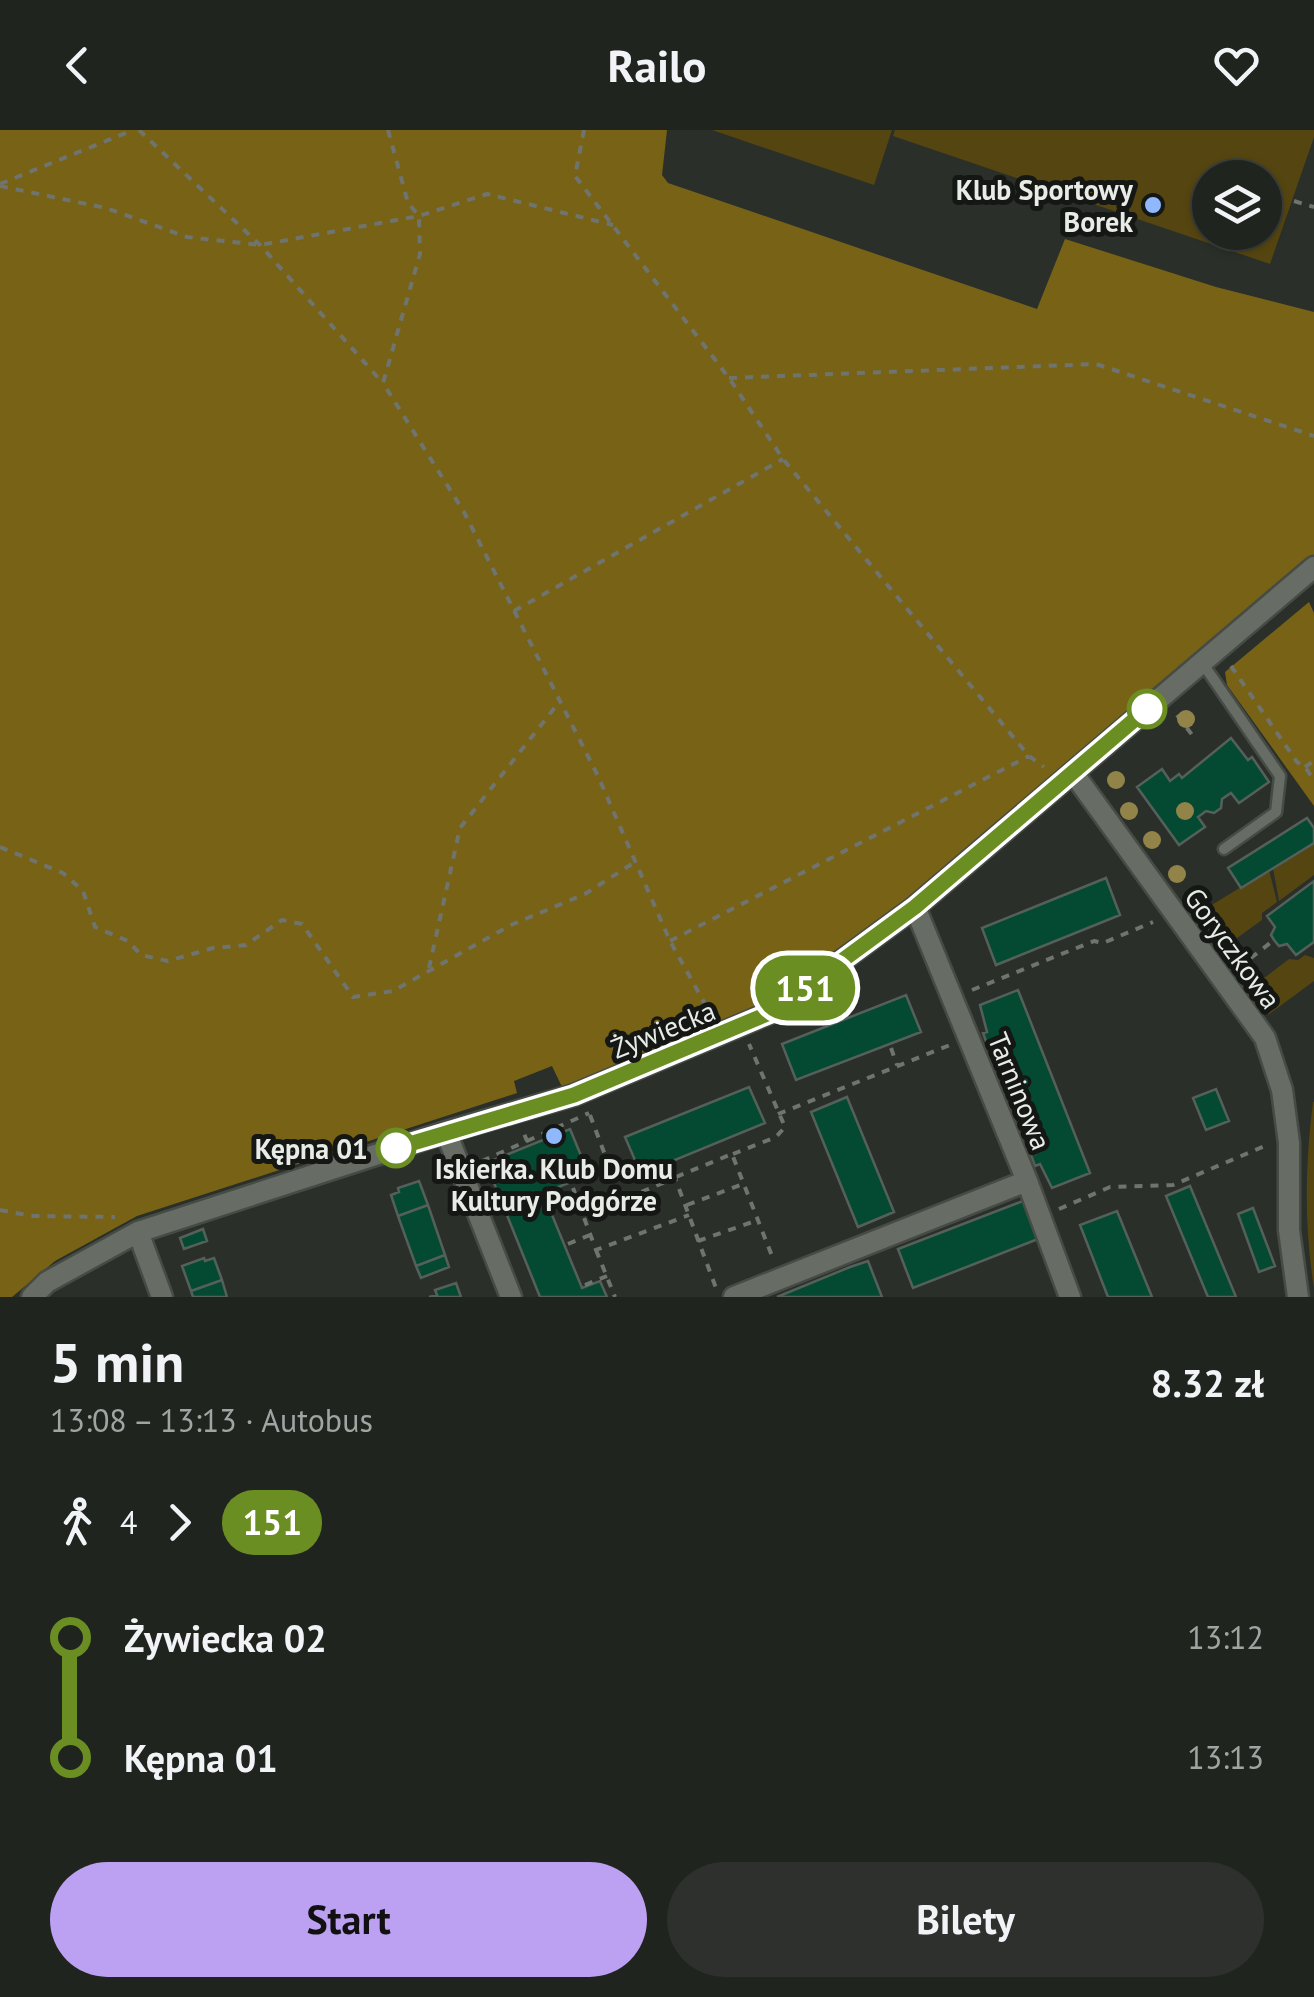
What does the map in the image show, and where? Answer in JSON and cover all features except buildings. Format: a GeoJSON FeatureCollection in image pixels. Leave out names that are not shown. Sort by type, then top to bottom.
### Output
{"type":"FeatureCollection","features":[{"type":"Feature","properties":{"kind":"street","name":"Żywiecka"},"geometry":{"type":"LineString","coordinates":[[32,1297],[47,1282],[138,1232],[446,1132],[574,1095],[772,1012],[915,907],[1314,567]]}},
{"type":"Feature","properties":{"kind":"street","name":"Goryczkowa"},"geometry":{"type":"LineString","coordinates":[[1074,774],[1265,1038],[1284,1105],[1289,1143],[1289,1230],[1298,1297]]}},
{"type":"Feature","properties":{"kind":"street","name":"Tarninowa"},"geometry":{"type":"LineString","coordinates":[[915,907],[1070,1297]]}},
{"type":"Feature","properties":{"kind":"street"},"geometry":{"type":"LineString","coordinates":[[446,1132],[511,1297]]}},
{"type":"Feature","properties":{"kind":"street"},"geometry":{"type":"LineString","coordinates":[[734,1297],[1027,1181]]}},
{"type":"Feature","properties":{"kind":"street"},"geometry":{"type":"LineString","coordinates":[[138,1232],[162,1297]]}},
{"type":"Feature","properties":{"kind":"lane"},"geometry":{"type":"LineString","coordinates":[[1201,662],[1280,776],[1276,812],[1224,849]]}},
{"type":"Feature","properties":{"kind":"path"},"geometry":{"type":"LineString","coordinates":[[0,185],[136,130],[260,244],[383,383],[464,512],[560,701],[670,942],[721,1035]]}},
{"type":"Feature","properties":{"kind":"path"},"geometry":{"type":"LineString","coordinates":[[383,383],[420,254],[419,216],[408,204],[388,130]]}},
{"type":"Feature","properties":{"kind":"path"},"geometry":{"type":"LineString","coordinates":[[584,130],[575,176],[728,378],[783,459],[1029,756],[1043,767],[1074,774]]}},
{"type":"Feature","properties":{"kind":"path"},"geometry":{"type":"LineString","coordinates":[[0,185],[106,208],[187,237],[260,244],[419,216],[488,194],[613,224]]}},
{"type":"Feature","properties":{"kind":"path"},"geometry":{"type":"LineString","coordinates":[[1294,201],[1314,207]]}},
{"type":"Feature","properties":{"kind":"path"},"geometry":{"type":"LineString","coordinates":[[728,378],[1096,364],[1314,436]]}},
{"type":"Feature","properties":{"kind":"path"},"geometry":{"type":"LineString","coordinates":[[514,611],[783,459]]}},
{"type":"Feature","properties":{"kind":"path"},"geometry":{"type":"LineString","coordinates":[[1225,658],[1297,762],[1314,780]]}},
{"type":"Feature","properties":{"kind":"path"},"geometry":{"type":"LineString","coordinates":[[428,972],[460,828],[560,701]]}},
{"type":"Feature","properties":{"kind":"path"},"geometry":{"type":"LineString","coordinates":[[1172,707],[1193,736]]}},
{"type":"Feature","properties":{"kind":"path"},"geometry":{"type":"LineString","coordinates":[[670,942],[1029,756]]}},
{"type":"Feature","properties":{"kind":"path"},"geometry":{"type":"LineString","coordinates":[[1305,767],[1314,761]]}},
{"type":"Feature","properties":{"kind":"path"},"geometry":{"type":"LineString","coordinates":[[0,847],[63,873],[82,891],[95,927],[128,941],[141,955],[168,962],[213,948],[246,946],[282,920],[302,924],[353,997],[393,991],[511,925],[584,894],[636,862]]}},
{"type":"Feature","properties":{"kind":"path"},"geometry":{"type":"LineString","coordinates":[[958,996],[1094,941],[1103,944],[1158,919]]}},
{"type":"Feature","properties":{"kind":"path"},"geometry":{"type":"LineString","coordinates":[[1242,964],[1274,940]]}},
{"type":"Feature","properties":{"kind":"path"},"geometry":{"type":"LineString","coordinates":[[587,1108],[622,1200],[776,1137],[785,1127],[747,1039]]}},
{"type":"Feature","properties":{"kind":"path"},"geometry":{"type":"LineString","coordinates":[[778,1114],[960,1041]]}},
{"type":"Feature","properties":{"kind":"path"},"geometry":{"type":"LineString","coordinates":[[890,1048],[897,1065]]}},
{"type":"Feature","properties":{"kind":"path"},"geometry":{"type":"LineString","coordinates":[[527,1141],[590,1116]]}},
{"type":"Feature","properties":{"kind":"path"},"geometry":{"type":"LineString","coordinates":[[1048,1214],[1110,1187],[1173,1185],[1276,1140]]}},
{"type":"Feature","properties":{"kind":"path"},"geometry":{"type":"LineString","coordinates":[[732,1154],[772,1256]]}},
{"type":"Feature","properties":{"kind":"path"},"geometry":{"type":"LineString","coordinates":[[675,1178],[718,1296]]}},
{"type":"Feature","properties":{"kind":"path"},"geometry":{"type":"LineString","coordinates":[[686,1206],[743,1184]]}},
{"type":"Feature","properties":{"kind":"path"},"geometry":{"type":"LineString","coordinates":[[573,1188],[616,1297]]}},
{"type":"Feature","properties":{"kind":"path"},"geometry":{"type":"LineString","coordinates":[[0,1210],[31,1216],[121,1218]]}},
{"type":"Feature","properties":{"kind":"path"},"geometry":{"type":"LineString","coordinates":[[596,1250],[689,1215]]}},
{"type":"Feature","properties":{"kind":"path"},"geometry":{"type":"LineString","coordinates":[[698,1242],[758,1220]]}},
{"type":"Feature","properties":{"kind":"path"},"geometry":{"type":"LineString","coordinates":[[568,1244],[590,1235]]}},
{"type":"Feature","properties":{"kind":"path"},"geometry":{"type":"LineString","coordinates":[[586,1284],[607,1276]]}},
{"type":"Feature","properties":{"kind":"shaded area"},"geometry":{"type":"Polygon","coordinates":[[[0,130],[667,130],[662,175],[668,183],[1037,309],[1065,239],[1216,287],[1314,312],[1314,556],[1206,651],[906,900],[757,1006],[624,1066],[562,1087],[552,1066],[514,1081],[517,1093],[137,1216],[55,1261],[12,1297],[0,1297],[0,130]]]}},
{"type":"Feature","properties":{"kind":"shaded area"},"geometry":{"type":"Polygon","coordinates":[[[712,130],[892,130],[874,185],[712,130]]]}},
{"type":"Feature","properties":{"kind":"shaded area","name":"Klub Sportowy Borek"},"geometry":{"type":"Polygon","coordinates":[[[895,130],[1314,130],[1282,229],[1282,160],[1192,160],[1192,238],[893,136],[895,130]]]}},
{"type":"Feature","properties":{"kind":"shaded area","name":"Klub Sportowy Borek"},"geometry":{"type":"Polygon","coordinates":[[[1229,250],[1275,250],[1270,264],[1229,250]]]}},
{"type":"Feature","properties":{"kind":"shaded area"},"geometry":{"type":"Polygon","coordinates":[[[1309,602],[1314,613],[1314,806],[1227,685],[1225,672],[1309,602]]]}},
{"type":"Feature","properties":{"kind":"shaded area"},"geometry":{"type":"Polygon","coordinates":[[[1314,843],[1314,875],[1279,901],[1273,868],[1314,843]]]}},
{"type":"Feature","properties":{"kind":"shaded area"},"geometry":{"type":"Polygon","coordinates":[[[1269,870],[1277,902],[1262,913],[1262,920],[1230,943],[1234,951],[1229,959],[1199,918],[1207,913],[1205,909],[1269,870]]]}},
{"type":"Feature","properties":{"kind":"shaded area"},"geometry":{"type":"Polygon","coordinates":[[[1305,955],[1314,958],[1314,981],[1268,1015],[1245,983],[1254,977],[1259,982],[1289,959],[1298,960],[1305,955]]]}},
{"type":"Feature","properties":{"kind":"shaded area"},"geometry":{"type":"Polygon","coordinates":[[[1314,1102],[1314,1288],[1307,1195],[1314,1102]]]}},
{"type":"Feature","properties":{"kind":"bus line","name":"151"},"geometry":{"type":"LineString","coordinates":[[396,1148],[574,1095],[772,1012],[915,907],[1147,709]]}},
{"type":"Feature","properties":{"kind":"place","name":"Klub Sportowy Borek"},"geometry":{"type":"Point","coordinates":[1153,205]}},
{"type":"Feature","properties":{"kind":"place","name":"Iskierka. Klub Domu Kultury Podgórze"},"geometry":{"type":"Point","coordinates":[554,1136]}},
{"type":"Feature","properties":{"kind":"place","name":"Kępna 01"},"geometry":{"type":"Point","coordinates":[396,1148]}}]}
